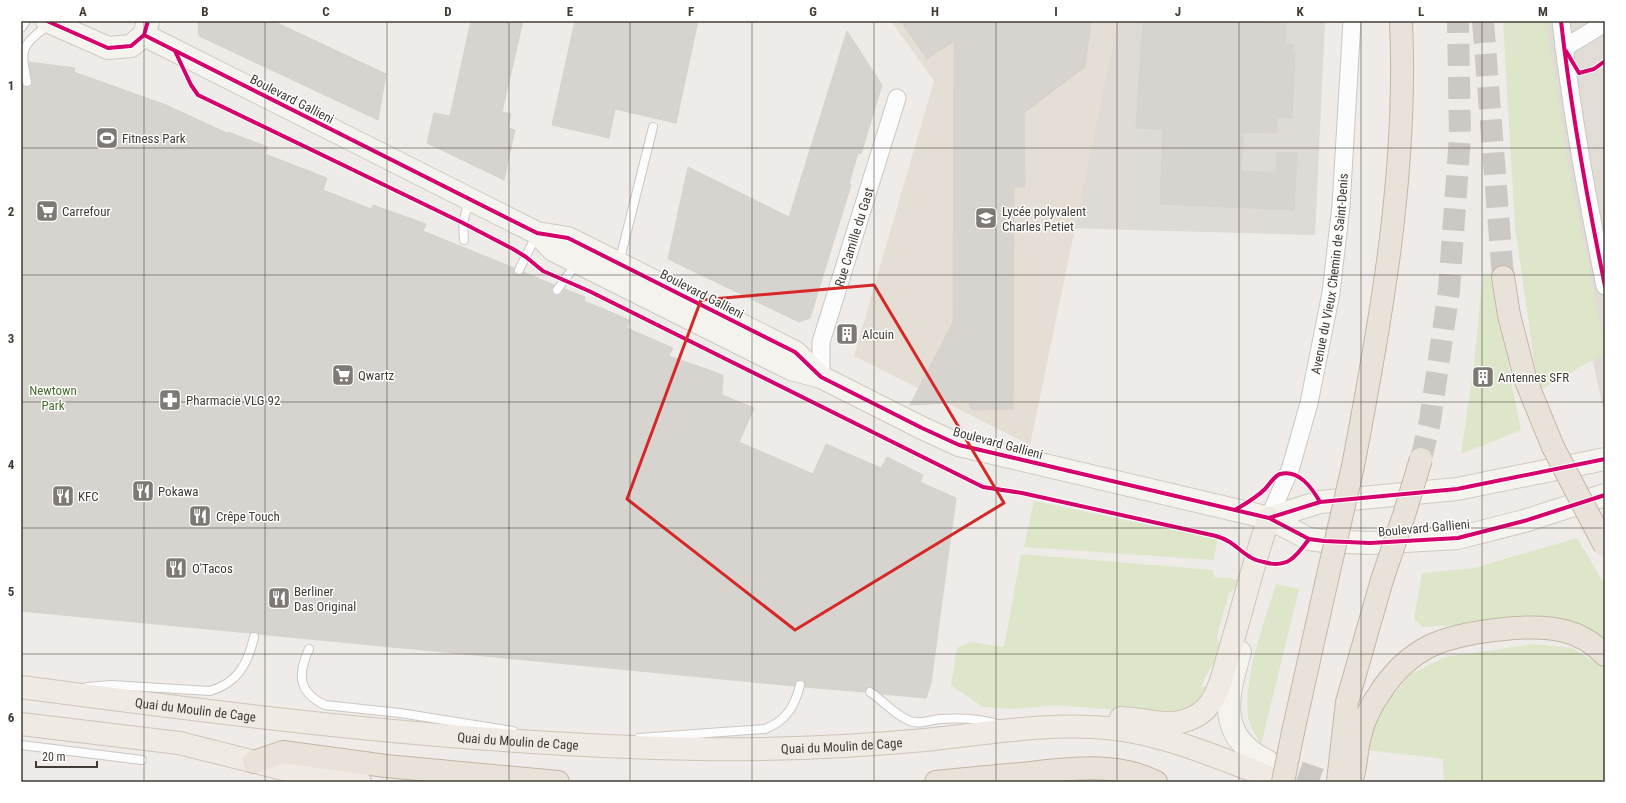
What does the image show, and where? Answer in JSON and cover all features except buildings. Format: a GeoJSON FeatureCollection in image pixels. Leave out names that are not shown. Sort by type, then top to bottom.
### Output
{"type":"FeatureCollection","features":[{"type":"Feature","properties":{"kind":"highway"},"geometry":{"type":"LineString","coordinates":[[1271,772],[1293,732],[1353,466],[1376,349],[1388,262],[1398,153],[1401,76],[1401,21]]}},
{"type":"Feature","properties":{"kind":"highway"},"geometry":{"type":"LineString","coordinates":[[1503,277],[1509,315],[1526,381],[1553,447],[1605,546]]}},
{"type":"Feature","properties":{"kind":"highway"},"geometry":{"type":"LineString","coordinates":[[1338,782],[1347,702],[1382,580],[1421,459]]}},
{"type":"Feature","properties":{"kind":"highway"},"geometry":{"type":"LineString","coordinates":[[1351,782],[1363,724],[1374,702],[1397,672],[1418,653],[1429,646],[1454,638],[1475,634],[1520,628],[1550,628],[1578,636],[1605,655]]}},
{"type":"Feature","properties":{"kind":"highway"},"geometry":{"type":"LineString","coordinates":[[254,762],[283,752],[386,766],[558,782]]}},
{"type":"Feature","properties":{"kind":"highway"},"geometry":{"type":"LineString","coordinates":[[936,782],[1041,772],[1104,768],[1129,772],[1156,782]]}},
{"type":"Feature","properties":{"kind":"main road","name":"Boulevard Gallieni"},"geometry":{"type":"LineString","coordinates":[[49,22],[108,48],[130,46],[146,28],[469,200],[537,233],[568,238],[794,352],[821,376]]}},
{"type":"Feature","properties":{"kind":"main road","name":"Boulevard Gallieni"},"geometry":{"type":"LineString","coordinates":[[537,233],[553,250],[791,369],[821,376],[922,428],[959,445],[1269,518],[1309,539],[1370,543],[1458,538],[1524,521],[1605,495]]}},
{"type":"Feature","properties":{"kind":"main road"},"geometry":{"type":"LineString","coordinates":[[1269,518],[1320,502],[1457,490],[1605,460]]}},
{"type":"Feature","properties":{"kind":"main road"},"geometry":{"type":"LineString","coordinates":[[1017,731],[1096,717],[1172,723],[1184,722],[1202,712],[1211,702],[1218,689],[1241,615],[1254,560],[1269,518]]}},
{"type":"Feature","properties":{"kind":"main road"},"geometry":{"type":"LineString","coordinates":[[1269,518],[1265,563],[1234,674],[1230,705],[1230,722],[1238,740],[1271,772]]}},
{"type":"Feature","properties":{"kind":"main road","name":"Quai du Moulin de Cage"},"geometry":{"type":"LineString","coordinates":[[21,687],[375,730],[579,745],[704,749],[824,747],[900,742],[1017,731]]}},
{"type":"Feature","properties":{"kind":"main road"},"geometry":{"type":"LineString","coordinates":[[21,724],[179,743],[299,772],[360,782]]}},
{"type":"Feature","properties":{"kind":"main road"},"geometry":{"type":"LineString","coordinates":[[1017,731],[1083,727],[1122,730],[1143,734],[1271,772]]}},
{"type":"Feature","properties":{"kind":"street","name":"Avenue du Vieux Chemin de Saint-Denis"},"geometry":{"type":"LineString","coordinates":[[1269,518],[1291,467],[1309,403],[1331,293],[1341,206],[1352,21]]}},
{"type":"Feature","properties":{"kind":"street"},"geometry":{"type":"LineString","coordinates":[[1562,21],[1564,48],[1587,198],[1605,286]]}},
{"type":"Feature","properties":{"kind":"street"},"geometry":{"type":"LineString","coordinates":[[1564,48],[1605,23]]}},
{"type":"Feature","properties":{"kind":"street","name":"Rue Camille du Gast"},"geometry":{"type":"LineString","coordinates":[[821,376],[820,342],[897,98]]}},
{"type":"Feature","properties":{"kind":"lane"},"geometry":{"type":"LineString","coordinates":[[21,28],[26,21]]}},
{"type":"Feature","properties":{"kind":"lane"},"geometry":{"type":"LineString","coordinates":[[27,82],[22,57],[28,41],[49,22]]}},
{"type":"Feature","properties":{"kind":"lane"},"geometry":{"type":"LineString","coordinates":[[619,264],[653,127]]}},
{"type":"Feature","properties":{"kind":"lane"},"geometry":{"type":"LineString","coordinates":[[464,240],[463,223],[469,200]]}},
{"type":"Feature","properties":{"kind":"lane"},"geometry":{"type":"LineString","coordinates":[[519,270],[537,233]]}},
{"type":"Feature","properties":{"kind":"lane"},"geometry":{"type":"LineString","coordinates":[[557,290],[577,262],[582,260],[591,260],[666,297],[677,300],[687,298]]}},
{"type":"Feature","properties":{"kind":"lane"},"geometry":{"type":"LineString","coordinates":[[45,690],[111,685],[210,691],[220,688],[232,680],[243,667],[250,656],[254,637]]}},
{"type":"Feature","properties":{"kind":"lane"},"geometry":{"type":"LineString","coordinates":[[309,648],[301,670],[301,676],[306,689],[316,701],[325,705],[400,713],[483,725],[579,745],[664,735],[765,729],[779,722],[791,710],[800,685]]}},
{"type":"Feature","properties":{"kind":"lane"},"geometry":{"type":"LineString","coordinates":[[870,692],[889,708],[910,721],[918,723],[939,720],[977,719],[1017,731]]}},
{"type":"Feature","properties":{"kind":"lane"},"geometry":{"type":"LineString","coordinates":[[21,745],[142,760]]}},
{"type":"Feature","properties":{"kind":"highlighted area"},"geometry":{"type":"Polygon","coordinates":[[[874,285],[1004,503],[795,630],[627,499],[701,300],[874,285]]]}},
{"type":"Feature","properties":{"kind":"shaded area","name":"Lycée polyvalent Charles Petiet"},"geometry":{"type":"Polygon","coordinates":[[[891,21],[1118,21],[1030,445],[854,356],[934,81],[891,21]]]}},
{"type":"Feature","properties":{"kind":"shaded area"},"geometry":{"type":"Polygon","coordinates":[[[1114,21],[1325,21],[1315,235],[1063,228],[1114,21]]]}},
{"type":"Feature","properties":{"kind":"shaded area"},"geometry":{"type":"Polygon","coordinates":[[[1540,21],[1605,21],[1605,416],[1572,269],[1540,21]]]}},
{"type":"Feature","properties":{"kind":"green space"},"geometry":{"type":"Polygon","coordinates":[[[1503,21],[1546,21],[1569,170],[1605,348],[1605,353],[1542,389],[1535,367],[1515,227],[1503,21]]]}},
{"type":"Feature","properties":{"kind":"green space"},"geometry":{"type":"Polygon","coordinates":[[[1483,274],[1494,274],[1512,386],[1521,430],[1461,454],[1474,364],[1483,274]]]}},
{"type":"Feature","properties":{"kind":"green space"},"geometry":{"type":"Polygon","coordinates":[[[1034,501],[1217,539],[1214,560],[1024,547],[1034,501]]]}},
{"type":"Feature","properties":{"kind":"green space"},"geometry":{"type":"Polygon","coordinates":[[[1577,538],[1605,585],[1605,645],[1500,622],[1423,627],[1414,619],[1422,573],[1474,568],[1577,538]]]}},
{"type":"Feature","properties":{"kind":"green space"},"geometry":{"type":"Polygon","coordinates":[[[1021,554],[1213,570],[1214,577],[1244,580],[1229,593],[1217,636],[1222,654],[1209,670],[1201,687],[1212,686],[1200,705],[1180,715],[1057,705],[1014,709],[983,707],[951,685],[957,648],[970,642],[1004,647],[1021,554]]]}},
{"type":"Feature","properties":{"kind":"green space"},"geometry":{"type":"Polygon","coordinates":[[[1276,584],[1299,589],[1261,745],[1251,727],[1248,717],[1249,683],[1256,649],[1276,584]]]}},
{"type":"Feature","properties":{"kind":"green space"},"geometry":{"type":"Polygon","coordinates":[[[1534,644],[1572,648],[1604,668],[1605,778],[1600,782],[1444,782],[1443,759],[1367,750],[1376,715],[1411,674],[1445,657],[1534,644]]]}},
{"type":"Feature","properties":{"kind":"tunnel"},"geometry":{"type":"LineString","coordinates":[[1421,459],[1430,421],[1449,290],[1460,136],[1458,21]]}},
{"type":"Feature","properties":{"kind":"tunnel"},"geometry":{"type":"LineString","coordinates":[[1483,21],[1503,277]]}},
{"type":"Feature","properties":{"kind":"tunnel"},"geometry":{"type":"LineString","coordinates":[[1268,761],[1327,782]]}},
{"type":"Feature","properties":{"kind":"cycle path"},"geometry":{"type":"LineString","coordinates":[[47,21],[108,48],[131,46],[144,35],[148,21]]}},
{"type":"Feature","properties":{"kind":"cycle path"},"geometry":{"type":"LineString","coordinates":[[1561,21],[1580,154],[1605,286]]}},
{"type":"Feature","properties":{"kind":"cycle path"},"geometry":{"type":"LineString","coordinates":[[144,35],[537,233],[568,238],[795,352],[821,377],[959,445],[1269,518],[1309,539],[1324,541],[1370,543],[1458,538],[1524,521],[1605,495]]}},
{"type":"Feature","properties":{"kind":"cycle path"},"geometry":{"type":"LineString","coordinates":[[175,51],[191,85],[198,95],[463,223],[513,249],[526,257],[543,271],[589,291],[983,487],[1022,493],[1216,536],[1231,543],[1253,559],[1272,564],[1285,563],[1290,560],[1300,551],[1309,539]]}},
{"type":"Feature","properties":{"kind":"cycle path"},"geometry":{"type":"LineString","coordinates":[[1566,51],[1579,73],[1594,69],[1605,61]]}},
{"type":"Feature","properties":{"kind":"cycle path"},"geometry":{"type":"LineString","coordinates":[[1269,518],[1320,502],[1457,489],[1605,459]]}},
{"type":"Feature","properties":{"kind":"cycle path"},"geometry":{"type":"LineString","coordinates":[[1235,510],[1258,495],[1278,475],[1287,473],[1293,474],[1304,481],[1320,502]]}},
{"type":"Feature","properties":{"kind":"place","name":"Fitness Park"},"geometry":{"type":"Point","coordinates":[107,138]}},
{"type":"Feature","properties":{"kind":"place","name":"Carrefour"},"geometry":{"type":"Point","coordinates":[47,211]}},
{"type":"Feature","properties":{"kind":"place","name":"Lycée polyvalent Charles Petiet"},"geometry":{"type":"Point","coordinates":[986,218]}},
{"type":"Feature","properties":{"kind":"place","name":"Alcuin"},"geometry":{"type":"Point","coordinates":[847,334]}},
{"type":"Feature","properties":{"kind":"place","name":"Qwartz"},"geometry":{"type":"Point","coordinates":[343,375]}},
{"type":"Feature","properties":{"kind":"place","name":"Antennes SFR"},"geometry":{"type":"Point","coordinates":[1483,377]}},
{"type":"Feature","properties":{"kind":"place","name":"Pharmacie VLG 92"},"geometry":{"type":"Point","coordinates":[170,400]}},
{"type":"Feature","properties":{"kind":"place","name":"Pokawa"},"geometry":{"type":"Point","coordinates":[143,491]}},
{"type":"Feature","properties":{"kind":"place","name":"KFC"},"geometry":{"type":"Point","coordinates":[63,496]}},
{"type":"Feature","properties":{"kind":"place","name":"Crêpe Touch"},"geometry":{"type":"Point","coordinates":[200,516]}},
{"type":"Feature","properties":{"kind":"place","name":"O'Tacos"},"geometry":{"type":"Point","coordinates":[176,568]}},
{"type":"Feature","properties":{"kind":"place","name":"Berliner Das Original"},"geometry":{"type":"Point","coordinates":[279,598]}},
{"type":"Feature","properties":{"kind":"park label","name":"Newtown Park"},"geometry":{"type":"Point","coordinates":[53,398]}}]}
